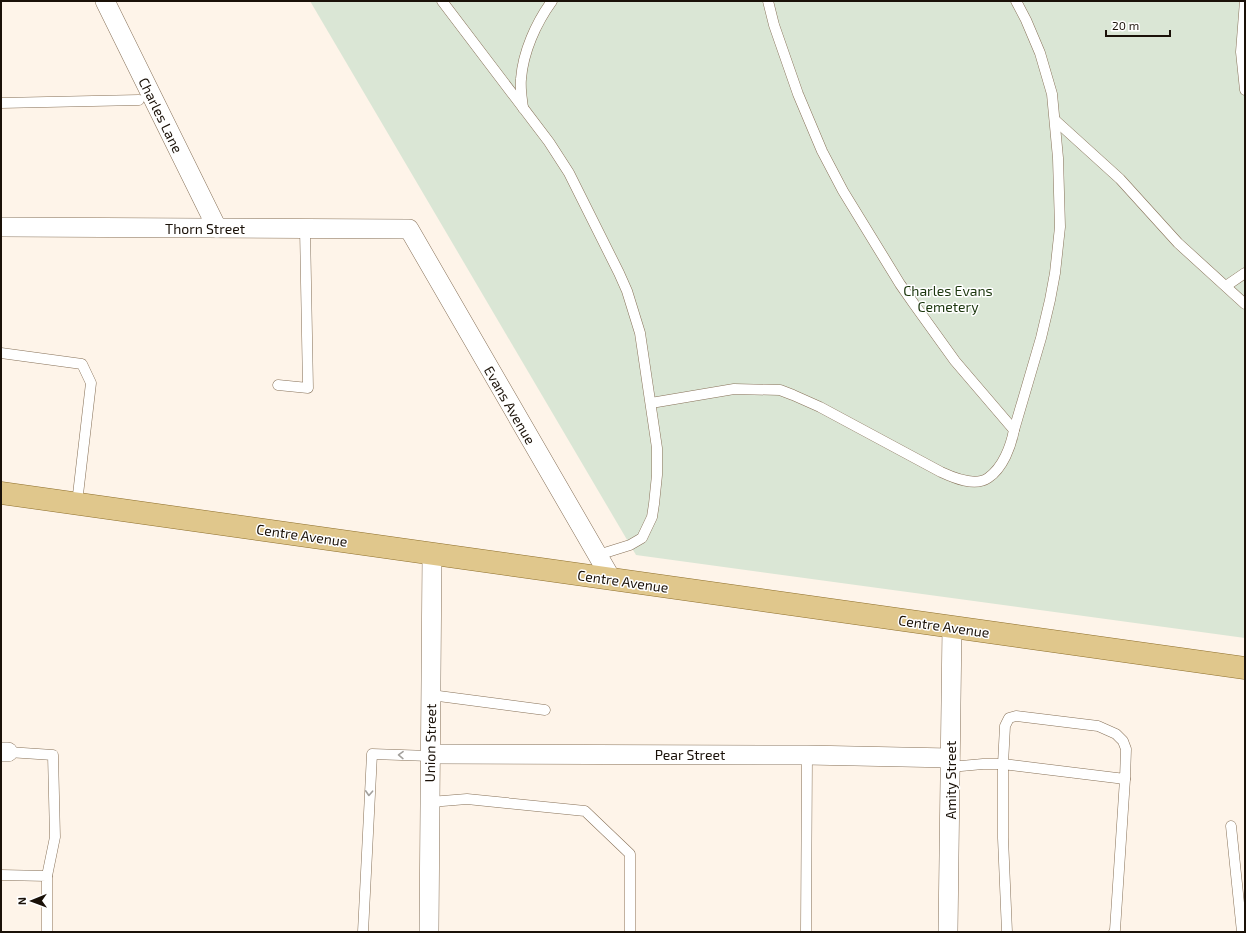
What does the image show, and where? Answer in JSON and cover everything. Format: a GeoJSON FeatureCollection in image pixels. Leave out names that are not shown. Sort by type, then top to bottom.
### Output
{"type":"FeatureCollection","features":[{"type":"Feature","properties":{"kind":"main road","name":"Centre Avenue"},"geometry":{"type":"LineString","coordinates":[[1,492],[612,580],[1245,668]]}},
{"type":"Feature","properties":{"kind":"street","name":"Charles Lane"},"geometry":{"type":"LineString","coordinates":[[105,1],[217,228]]}},
{"type":"Feature","properties":{"kind":"street","name":"Thorn Street"},"geometry":{"type":"LineString","coordinates":[[1,227],[409,229]]}},
{"type":"Feature","properties":{"kind":"street","name":"Evans Avenue"},"geometry":{"type":"LineString","coordinates":[[409,229],[612,580]]}},
{"type":"Feature","properties":{"kind":"street","name":"Union Street"},"geometry":{"type":"LineString","coordinates":[[429,932],[432,554]]}},
{"type":"Feature","properties":{"kind":"street","name":"Amity Street"},"geometry":{"type":"LineString","coordinates":[[948,932],[952,627]]}},
{"type":"Feature","properties":{"kind":"street","name":"Pear Street"},"geometry":{"type":"LineString","coordinates":[[430,755],[807,755],[950,762]]}},
{"type":"Feature","properties":{"kind":"lane"},"geometry":{"type":"LineString","coordinates":[[442,1],[549,142],[569,173],[619,273],[629,297],[640,333],[657,448],[658,475],[652,517],[642,538],[630,545],[598,555]]}},
{"type":"Feature","properties":{"kind":"lane"},"geometry":{"type":"LineString","coordinates":[[523,108],[521,80],[527,49],[546,9],[552,1]]}},
{"type":"Feature","properties":{"kind":"lane"},"geometry":{"type":"LineString","coordinates":[[768,1],[774,25],[798,94],[822,151],[843,191],[911,299],[955,361],[1014,430]]}},
{"type":"Feature","properties":{"kind":"lane"},"geometry":{"type":"LineString","coordinates":[[651,403],[734,389],[780,390],[820,407],[953,478],[967,481],[976,481],[988,478],[1005,458],[1012,443],[1014,430],[1041,338],[1050,300],[1058,252],[1060,220],[1056,121],[1052,94],[1040,53],[1016,1]]}},
{"type":"Feature","properties":{"kind":"lane"},"geometry":{"type":"LineString","coordinates":[[1245,1],[1241,52],[1245,90]]}},
{"type":"Feature","properties":{"kind":"lane"},"geometry":{"type":"LineString","coordinates":[[1,103],[139,100]]}},
{"type":"Feature","properties":{"kind":"lane"},"geometry":{"type":"LineString","coordinates":[[1056,121],[1120,179],[1178,243],[1245,304]]}},
{"type":"Feature","properties":{"kind":"lane"},"geometry":{"type":"LineString","coordinates":[[278,385],[308,388],[305,229]]}},
{"type":"Feature","properties":{"kind":"lane"},"geometry":{"type":"LineString","coordinates":[[1226,286],[1245,273]]}},
{"type":"Feature","properties":{"kind":"lane"},"geometry":{"type":"LineString","coordinates":[[1,353],[82,364],[91,383],[77,503]]}},
{"type":"Feature","properties":{"kind":"lane"},"geometry":{"type":"LineString","coordinates":[[431,695],[545,710]]}},
{"type":"Feature","properties":{"kind":"lane"},"geometry":{"type":"LineString","coordinates":[[1007,932],[1002,838],[1003,764],[1005,726],[1009,718],[1016,716],[1098,726],[1116,734],[1123,741],[1126,749],[1125,779],[1114,932]]}},
{"type":"Feature","properties":{"kind":"lane"},"geometry":{"type":"LineString","coordinates":[[4,752],[53,755],[55,837],[47,876],[47,932]]}},
{"type":"Feature","properties":{"kind":"lane"},"geometry":{"type":"LineString","coordinates":[[364,932],[372,754],[430,755]]}},
{"type":"Feature","properties":{"kind":"lane"},"geometry":{"type":"LineString","coordinates":[[806,932],[807,755]]}},
{"type":"Feature","properties":{"kind":"lane"},"geometry":{"type":"LineString","coordinates":[[950,762],[1003,764],[1125,779]]}},
{"type":"Feature","properties":{"kind":"lane"},"geometry":{"type":"LineString","coordinates":[[430,802],[467,799],[585,811],[630,854],[630,932]]}},
{"type":"Feature","properties":{"kind":"lane"},"geometry":{"type":"LineString","coordinates":[[1231,826],[1242,932]]}},
{"type":"Feature","properties":{"kind":"lane"},"geometry":{"type":"LineString","coordinates":[[1,875],[47,876]]}},
{"type":"Feature","properties":{"kind":"green space","name":"Charles Evans Cemetery"},"geometry":{"type":"Polygon","coordinates":[[[310,1],[1245,1],[1245,638],[636,555],[310,1]]]}}]}
